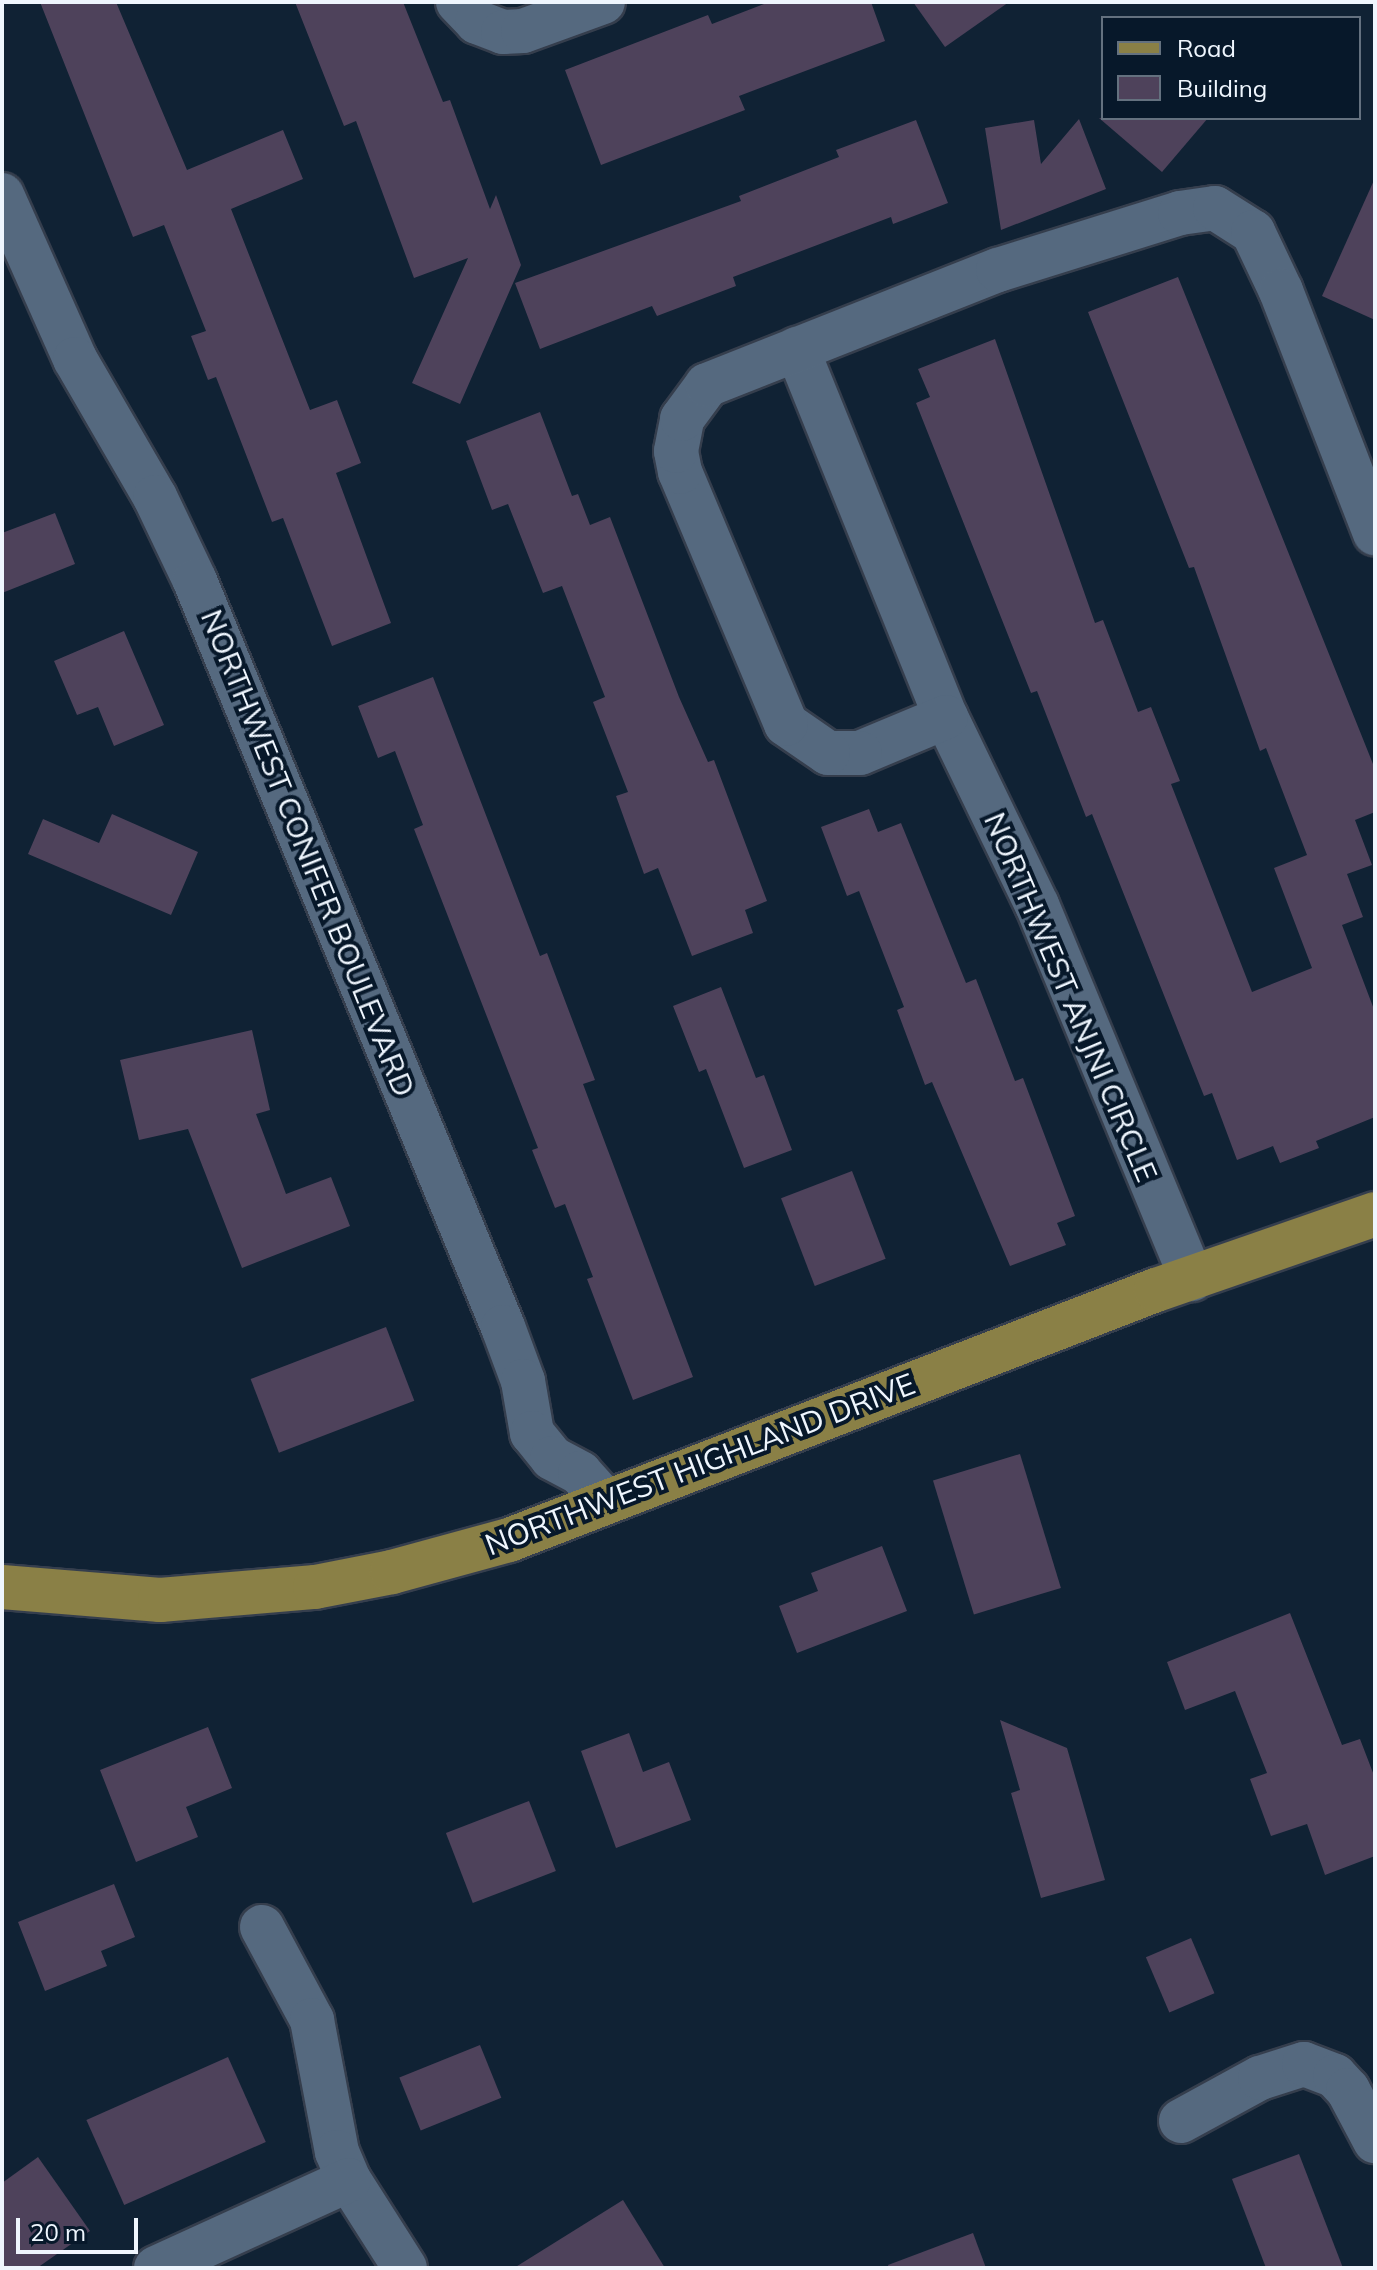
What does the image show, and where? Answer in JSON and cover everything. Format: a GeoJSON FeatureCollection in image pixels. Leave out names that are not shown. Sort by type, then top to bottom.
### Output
{"type":"FeatureCollection","features":[{"type":"Feature","properties":{"kind":"main road","name":"NORTHWEST HIGHLAND DRIVE"},"geometry":{"type":"LineString","coordinates":[[2,1587],[160,1600],[315,1587],[509,1540],[1192,1279],[1375,1214]]}},
{"type":"Feature","properties":{"kind":"street"},"geometry":{"type":"LineString","coordinates":[[458,2],[477,22],[503,32],[523,31],[603,2]]}},
{"type":"Feature","properties":{"kind":"street","name":"NORTHWEST CONIFER BOULEVARD"},"geometry":{"type":"LineString","coordinates":[[2,195],[75,359],[155,497],[195,581],[523,1381],[532,1433],[552,1458],[580,1473],[606,1502]]}},
{"type":"Feature","properties":{"kind":"street"},"geometry":{"type":"LineString","coordinates":[[946,717],[860,753],[828,753],[801,739],[776,706],[680,472],[676,451],[692,400],[707,385],[998,270],[1180,213],[1215,208],[1253,232],[1259,244],[1375,533]]}},
{"type":"Feature","properties":{"kind":"street","name":"NORTHWEST ANJNI CIRCLE"},"geometry":{"type":"LineString","coordinates":[[797,349],[946,717],[1037,905],[1192,1279]]}},
{"type":"Feature","properties":{"kind":"street"},"geometry":{"type":"LineString","coordinates":[[262,1927],[312,2020],[337,2152],[349,2180],[405,2268]]}},
{"type":"Feature","properties":{"kind":"street"},"geometry":{"type":"LineString","coordinates":[[1181,2121],[1260,2078],[1304,2064],[1335,2076],[1348,2090],[1375,2141]]}},
{"type":"Feature","properties":{"kind":"street"},"geometry":{"type":"LineString","coordinates":[[156,2268],[349,2180]]}},
{"type":"Feature","properties":{"kind":"building"},"geometry":{"type":"Polygon","coordinates":[[[40,2],[116,2],[187,170],[283,130],[303,179],[231,209],[310,410],[337,400],[361,463],[336,473],[391,623],[332,646],[283,518],[272,522],[216,377],[208,380],[191,336],[206,331],[164,225],[133,237],[40,2]]]}},
{"type":"Feature","properties":{"kind":"building"},"geometry":{"type":"Polygon","coordinates":[[[295,2],[403,2],[443,102],[450,100],[490,209],[496,195],[521,265],[460,404],[412,383],[468,258],[414,278],[356,121],[344,126],[295,2]]]}},
{"type":"Feature","properties":{"kind":"building"},"geometry":{"type":"Polygon","coordinates":[[[769,2],[871,2],[885,41],[739,96],[745,110],[601,165],[565,70],[708,15],[712,24],[769,2]]]}},
{"type":"Feature","properties":{"kind":"building"},"geometry":{"type":"Polygon","coordinates":[[[913,2],[1009,2],[945,47],[913,2]]]}},
{"type":"Feature","properties":{"kind":"building"},"geometry":{"type":"Polygon","coordinates":[[[1079,119],[1106,189],[1001,230],[985,128],[1034,120],[1041,164],[1079,119]]]}},
{"type":"Feature","properties":{"kind":"building"},"geometry":{"type":"Polygon","coordinates":[[[916,120],[948,203],[893,224],[891,217],[733,277],[736,286],[657,316],[652,306],[540,349],[515,283],[741,201],[739,196],[839,157],[836,150],[916,120]]]}},
{"type":"Feature","properties":{"kind":"building"},"geometry":{"type":"Polygon","coordinates":[[[1101,120],[1206,120],[1162,172],[1101,120]]]}},
{"type":"Feature","properties":{"kind":"building"},"geometry":{"type":"Polygon","coordinates":[[[1375,178],[1375,320],[1322,296],[1375,178]]]}},
{"type":"Feature","properties":{"kind":"building"},"geometry":{"type":"Polygon","coordinates":[[[1178,277],[1375,769],[1375,812],[1355,820],[1372,865],[1347,874],[1363,917],[1342,925],[1375,1012],[1375,1117],[1316,1141],[1319,1148],[1280,1163],[1273,1146],[1237,1160],[1212,1093],[1204,1096],[1092,814],[1086,817],[1037,691],[1031,693],[916,403],[930,397],[918,369],[995,339],[1095,623],[1103,620],[1138,712],[1151,707],[1180,781],[1171,784],[1252,992],[1312,968],[1274,868],[1307,855],[1266,748],[1260,751],[1194,567],[1189,568],[1088,312],[1178,277]]]}},
{"type":"Feature","properties":{"kind":"building"},"geometry":{"type":"Polygon","coordinates":[[[540,412],[572,496],[578,494],[590,525],[610,517],[679,697],[708,762],[714,760],[767,901],[745,910],[753,933],[692,956],[658,868],[644,874],[616,796],[628,792],[593,702],[605,697],[562,586],[543,593],[508,504],[492,510],[466,441],[540,412]]]}},
{"type":"Feature","properties":{"kind":"building"},"geometry":{"type":"Polygon","coordinates":[[[55,513],[75,564],[2,593],[2,533],[55,513]]]}},
{"type":"Feature","properties":{"kind":"building"},"geometry":{"type":"Polygon","coordinates":[[[124,631],[164,725],[114,746],[98,707],[77,715],[54,661],[124,631]]]}},
{"type":"Feature","properties":{"kind":"building"},"geometry":{"type":"Polygon","coordinates":[[[433,677],[540,956],[547,953],[595,1080],[583,1084],[693,1377],[633,1400],[587,1279],[593,1277],[565,1204],[555,1208],[532,1150],[538,1148],[414,829],[423,825],[395,751],[378,758],[358,706],[433,677]]]}},
{"type":"Feature","properties":{"kind":"building"},"geometry":{"type":"Polygon","coordinates":[[[869,809],[878,832],[901,823],[966,983],[976,979],[1015,1081],[1023,1078],[1075,1216],[1057,1223],[1066,1245],[1010,1266],[932,1082],[925,1085],[897,1010],[904,1007],[859,891],[847,896],[821,827],[869,809]]]}},
{"type":"Feature","properties":{"kind":"building"},"geometry":{"type":"Polygon","coordinates":[[[112,814],[198,852],[171,915],[28,854],[43,819],[99,843],[112,814]]]}},
{"type":"Feature","properties":{"kind":"building"},"geometry":{"type":"Polygon","coordinates":[[[721,987],[756,1078],[764,1075],[792,1150],[744,1168],[706,1069],[699,1072],[673,1006],[721,987]]]}},
{"type":"Feature","properties":{"kind":"building"},"geometry":{"type":"Polygon","coordinates":[[[252,1030],[270,1110],[256,1114],[286,1194],[331,1177],[350,1226],[242,1268],[188,1129],[139,1140],[120,1060],[252,1030]]]}},
{"type":"Feature","properties":{"kind":"building"},"geometry":{"type":"Polygon","coordinates":[[[852,1171],[886,1259],[815,1286],[781,1198],[852,1171]]]}},
{"type":"Feature","properties":{"kind":"building"},"geometry":{"type":"Polygon","coordinates":[[[386,1327],[414,1401],[279,1453],[251,1379],[386,1327]]]}},
{"type":"Feature","properties":{"kind":"building"},"geometry":{"type":"Polygon","coordinates":[[[1020,1454],[1061,1588],[974,1614],[933,1481],[1020,1454]]]}},
{"type":"Feature","properties":{"kind":"building"},"geometry":{"type":"Polygon","coordinates":[[[882,1546],[907,1611],[797,1653],[779,1606],[818,1591],[811,1573],[882,1546]]]}},
{"type":"Feature","properties":{"kind":"building"},"geometry":{"type":"Polygon","coordinates":[[[1290,1613],[1342,1745],[1360,1739],[1375,1778],[1375,1856],[1325,1875],[1307,1824],[1271,1836],[1250,1779],[1267,1773],[1235,1691],[1185,1710],[1167,1662],[1290,1613]]]}},
{"type":"Feature","properties":{"kind":"building"},"geometry":{"type":"Polygon","coordinates":[[[1000,1720],[1067,1748],[1105,1880],[1041,1898],[1011,1793],[1020,1790],[1000,1720]]]}},
{"type":"Feature","properties":{"kind":"building"},"geometry":{"type":"Polygon","coordinates":[[[208,1727],[232,1788],[186,1807],[198,1837],[136,1862],[100,1770],[208,1727]]]}},
{"type":"Feature","properties":{"kind":"building"},"geometry":{"type":"Polygon","coordinates":[[[629,1733],[643,1772],[669,1762],[691,1820],[616,1848],[581,1751],[629,1733]]]}},
{"type":"Feature","properties":{"kind":"building"},"geometry":{"type":"Polygon","coordinates":[[[529,1801],[556,1871],[473,1903],[446,1833],[529,1801]]]}},
{"type":"Feature","properties":{"kind":"building"},"geometry":{"type":"Polygon","coordinates":[[[114,1884],[135,1937],[101,1951],[107,1966],[45,1991],[18,1922],[114,1884]]]}},
{"type":"Feature","properties":{"kind":"building"},"geometry":{"type":"Polygon","coordinates":[[[1191,1938],[1214,1993],[1169,2012],[1146,1957],[1191,1938]]]}},
{"type":"Feature","properties":{"kind":"building"},"geometry":{"type":"Polygon","coordinates":[[[480,2045],[501,2098],[421,2130],[399,2078],[480,2045]]]}},
{"type":"Feature","properties":{"kind":"building"},"geometry":{"type":"Polygon","coordinates":[[[228,2057],[266,2142],[124,2205],[86,2120],[228,2057]]]}},
{"type":"Feature","properties":{"kind":"building"},"geometry":{"type":"Polygon","coordinates":[[[1299,2154],[1343,2268],[1266,2268],[1232,2179],[1299,2154]]]}},
{"type":"Feature","properties":{"kind":"building"},"geometry":{"type":"Polygon","coordinates":[[[38,2157],[90,2231],[37,2268],[2,2268],[2,2183],[38,2157]]]}},
{"type":"Feature","properties":{"kind":"building"},"geometry":{"type":"Polygon","coordinates":[[[623,2200],[665,2268],[514,2268],[623,2200]]]}},
{"type":"Feature","properties":{"kind":"building"},"geometry":{"type":"Polygon","coordinates":[[[973,2233],[986,2268],[889,2268],[888,2265],[973,2233]]]}}]}
